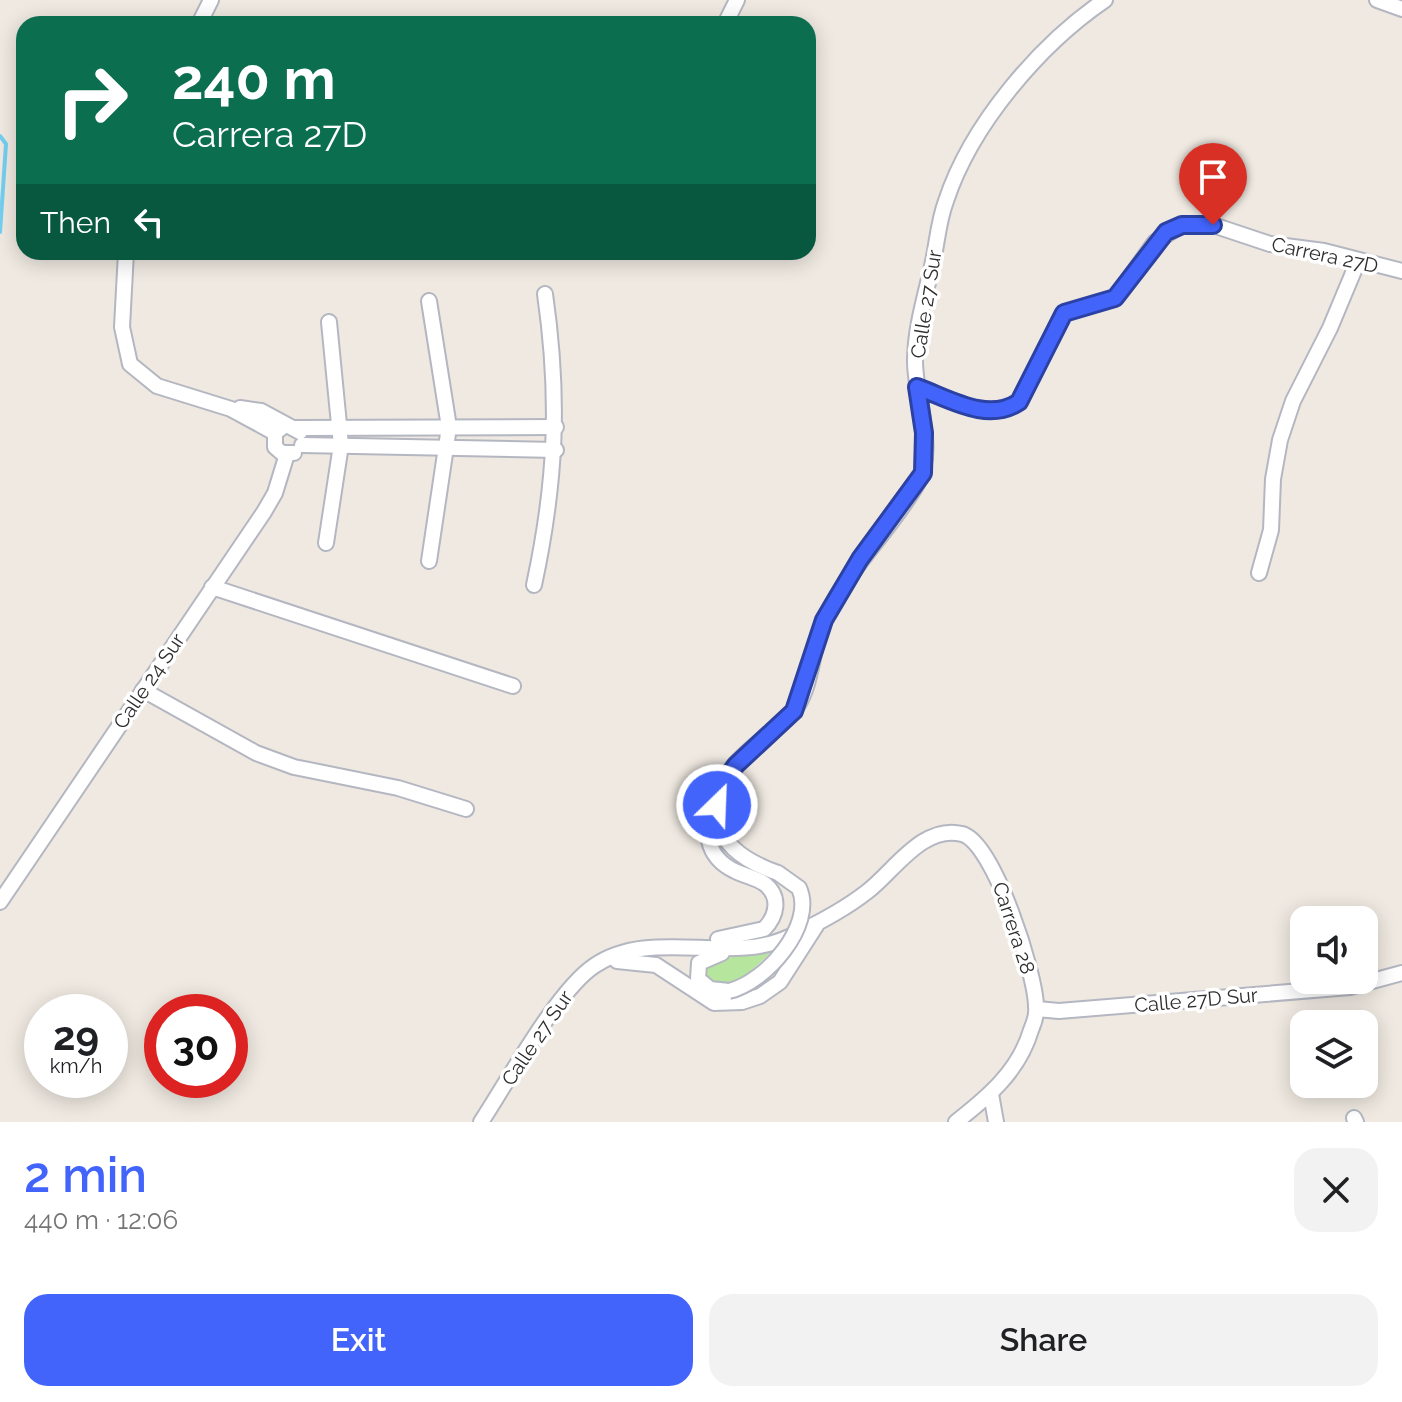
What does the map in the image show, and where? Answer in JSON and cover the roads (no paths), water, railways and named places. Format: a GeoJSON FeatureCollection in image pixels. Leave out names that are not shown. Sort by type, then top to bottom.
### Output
{"type":"FeatureCollection","features":[{"type":"Feature","properties":{"kind":"street","name":"Calle 27 Sur"},"geometry":{"type":"LineString","coordinates":[[719,789],[736,765],[794,711],[824,620],[860,559],[923,473],[924,433],[917,387],[918,327],[945,203],[956,174],[1021,76],[1071,25],[1105,0]]}},
{"type":"Feature","properties":{"kind":"street"},"geometry":{"type":"LineString","coordinates":[[1377,0],[1402,9]]}},
{"type":"Feature","properties":{"kind":"street","name":"Carrera 27D"},"geometry":{"type":"LineString","coordinates":[[917,387],[983,411],[1008,409],[1019,402],[1064,313],[1115,298],[1155,242],[1182,225],[1213,225],[1270,244],[1324,251],[1402,271]]}},
{"type":"Feature","properties":{"kind":"street"},"geometry":{"type":"LineString","coordinates":[[126,260],[122,327],[130,364],[157,386],[300,432],[302,445],[296,452],[287,454],[275,447],[285,429]]}},
{"type":"Feature","properties":{"kind":"street"},"geometry":{"type":"LineString","coordinates":[[1259,573],[1271,530],[1273,479],[1280,440],[1293,401],[1330,328],[1358,261]]}},
{"type":"Feature","properties":{"kind":"street"},"geometry":{"type":"LineString","coordinates":[[534,585],[546,531],[556,450],[553,349],[545,294]]}},
{"type":"Feature","properties":{"kind":"street"},"geometry":{"type":"LineString","coordinates":[[429,301],[449,427],[429,561]]}},
{"type":"Feature","properties":{"kind":"street"},"geometry":{"type":"LineString","coordinates":[[326,543],[341,445],[329,322]]}},
{"type":"Feature","properties":{"kind":"street"},"geometry":{"type":"LineString","coordinates":[[285,429],[340,426],[556,427]]}},
{"type":"Feature","properties":{"kind":"street"},"geometry":{"type":"LineString","coordinates":[[302,445],[556,450]]}},
{"type":"Feature","properties":{"kind":"street","name":"Calle 24 Sur"},"geometry":{"type":"LineString","coordinates":[[0,902],[275,493],[287,454]]}},
{"type":"Feature","properties":{"kind":"street"},"geometry":{"type":"LineString","coordinates":[[212,587],[513,686]]}},
{"type":"Feature","properties":{"kind":"street"},"geometry":{"type":"LineString","coordinates":[[143,690],[256,753],[294,767],[398,788],[466,809]]}},
{"type":"Feature","properties":{"kind":"street"},"geometry":{"type":"LineString","coordinates":[[699,996],[729,991],[754,982],[773,966],[802,916],[804,903],[799,888],[778,873],[750,863],[729,846],[718,821],[719,789]]}},
{"type":"Feature","properties":{"kind":"street"},"geometry":{"type":"LineString","coordinates":[[642,950],[757,933],[775,913],[776,903],[766,885],[728,868],[710,847],[707,825],[719,789]]}},
{"type":"Feature","properties":{"kind":"street","name":"Carrera 28"},"geometry":{"type":"LineString","coordinates":[[841,910],[870,890],[918,845],[951,832],[966,834],[982,847],[1001,883],[1034,989],[1037,1009]]}},
{"type":"Feature","properties":{"kind":"street","name":"Calle 27 Sur"},"geometry":{"type":"LineString","coordinates":[[481,1122],[571,986],[590,969],[621,953],[762,944],[785,939],[841,910]]}},
{"type":"Feature","properties":{"kind":"street"},"geometry":{"type":"LineString","coordinates":[[590,969],[611,962],[640,961],[656,965],[699,996],[725,1004],[760,996],[780,982],[820,922]]}},
{"type":"Feature","properties":{"kind":"street"},"geometry":{"type":"LineString","coordinates":[[729,991],[702,984],[697,970],[705,957],[762,944]]}},
{"type":"Feature","properties":{"kind":"street"},"geometry":{"type":"LineString","coordinates":[[682,982],[680,961],[699,948]]}},
{"type":"Feature","properties":{"kind":"street","name":"Calle 27D Sur"},"geometry":{"type":"LineString","coordinates":[[1037,1009],[1059,1011],[1350,987],[1402,973]]}},
{"type":"Feature","properties":{"kind":"street"},"geometry":{"type":"LineString","coordinates":[[956,1122],[991,1094],[1020,1057],[1037,1009]]}},
{"type":"Feature","properties":{"kind":"street"},"geometry":{"type":"LineString","coordinates":[[991,1094],[996,1122]]}},
{"type":"Feature","properties":{"kind":"waterway"},"geometry":{"type":"LineString","coordinates":[[0,136],[6,144],[0,232]]}}]}
